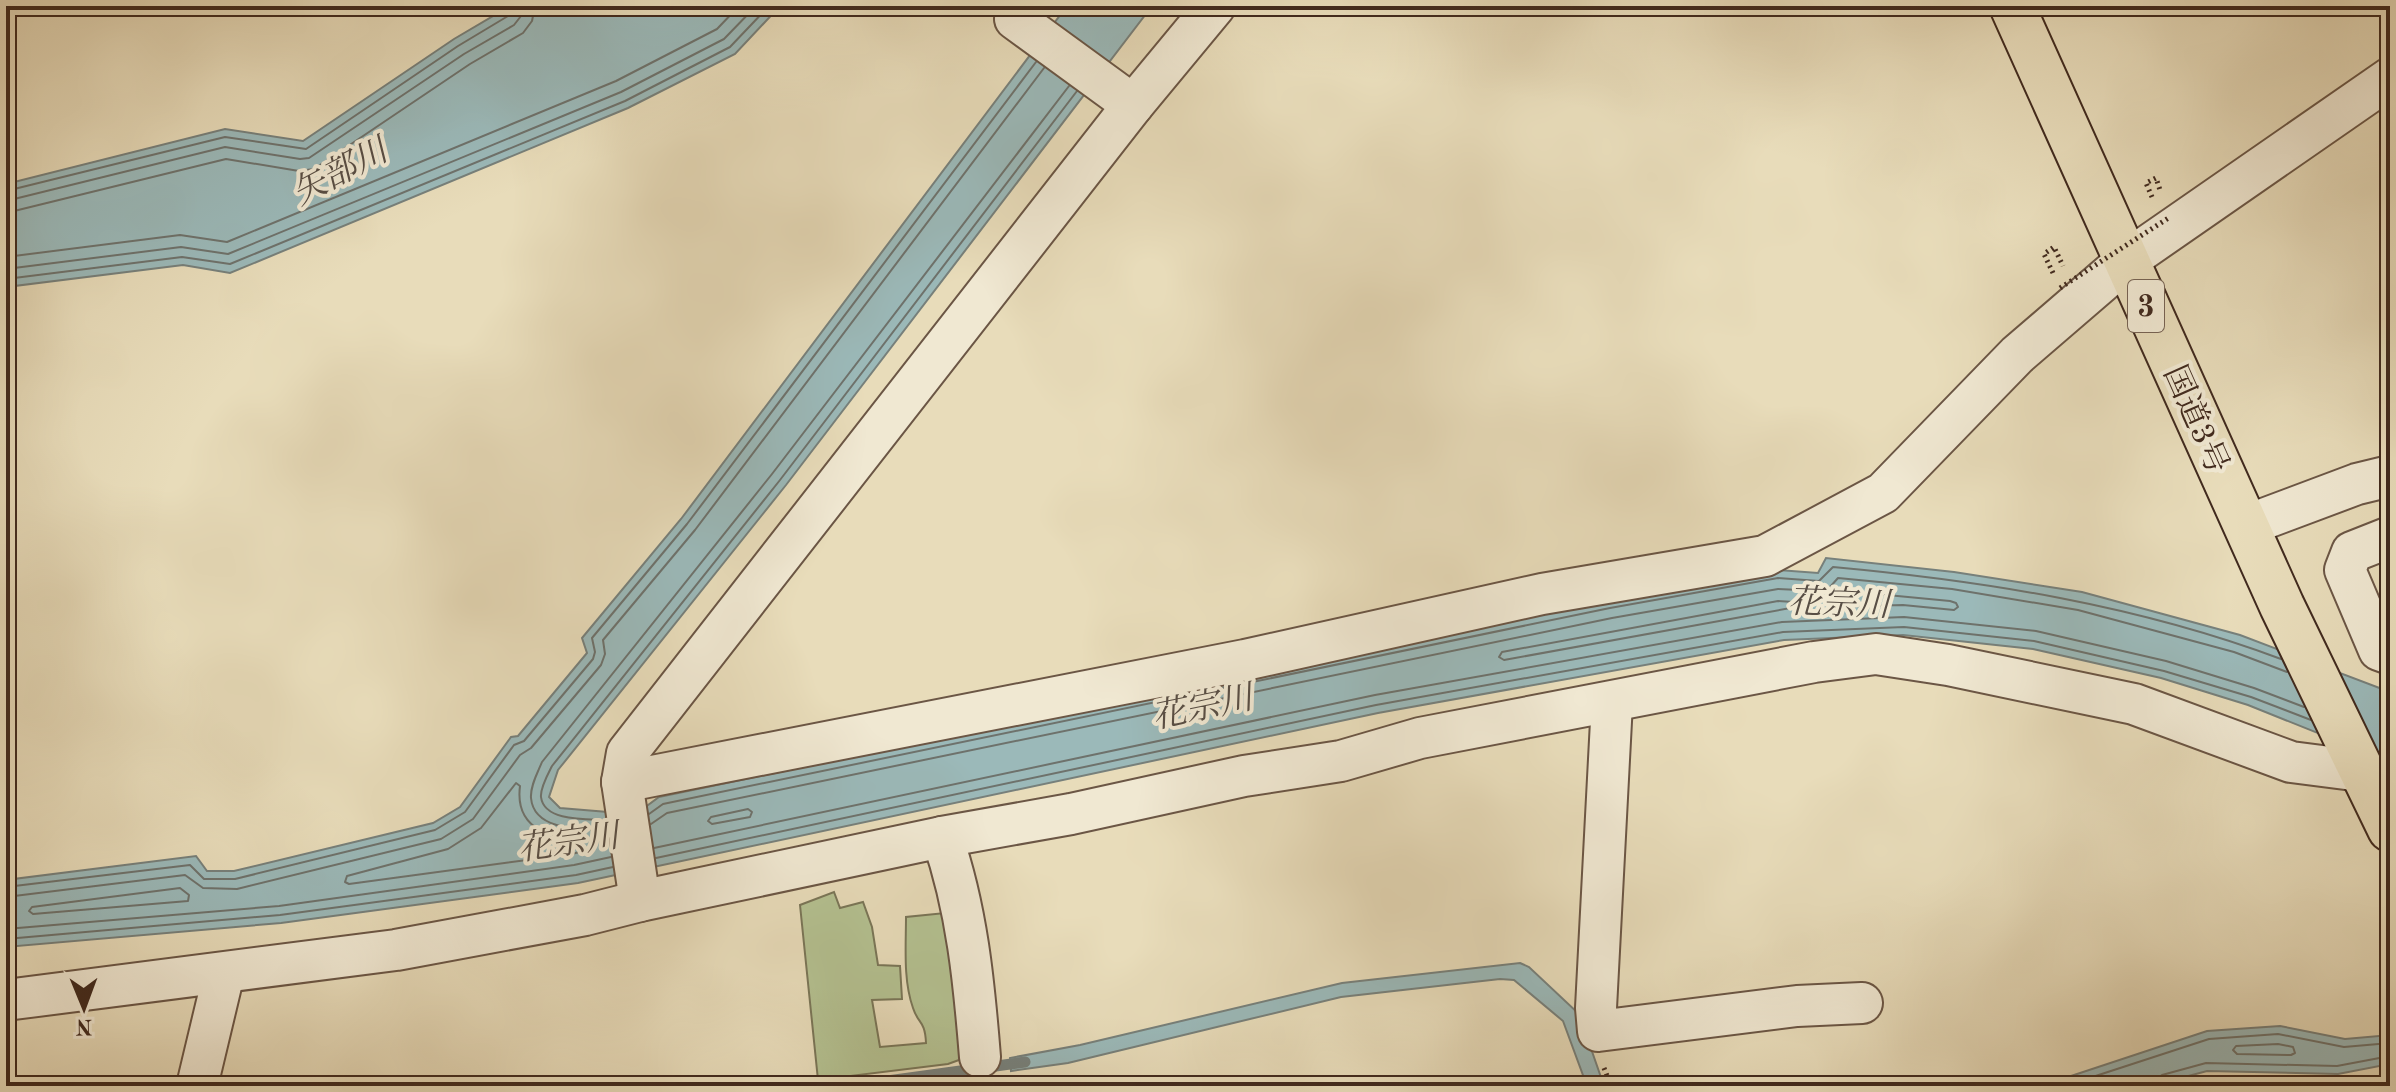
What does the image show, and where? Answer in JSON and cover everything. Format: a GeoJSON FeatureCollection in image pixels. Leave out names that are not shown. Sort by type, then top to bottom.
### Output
{"type":"FeatureCollection","features":[{"type":"Feature","properties":{"kind":"highway","name":"国道3号"},"geometry":{"type":"LineString","coordinates":[[2012,6],[2245,526],[2390,829]]}},
{"type":"Feature","properties":{"kind":"street"},"geometry":{"type":"LineString","coordinates":[[640,901],[622,782],[627,753],[1133,105],[1215,6]]}},
{"type":"Feature","properties":{"kind":"street"},"geometry":{"type":"LineString","coordinates":[[1015,19],[1133,105]]}},
{"type":"Feature","properties":{"kind":"street"},"geometry":{"type":"LineString","coordinates":[[622,782],[1229,664],[1542,594],[1765,556],[1883,493],[2017,355],[2126,261],[2390,78]]}},
{"type":"Feature","properties":{"kind":"street"},"geometry":{"type":"LineString","coordinates":[[2245,526],[2357,484],[2390,476]]}},
{"type":"Feature","properties":{"kind":"street"},"geometry":{"type":"LineString","coordinates":[[2390,537],[2352,552],[2345,570],[2379,650],[2390,654]]}},
{"type":"Feature","properties":{"kind":"street"},"geometry":{"type":"LineString","coordinates":[[6,1000],[396,950],[585,915],[942,837],[1071,814],[1244,776],[1341,761],[1420,738],[1814,662],[1876,654],[1948,665],[2134,704],[2291,762],[2358,766]]}},
{"type":"Feature","properties":{"kind":"street"},"geometry":{"type":"LineString","coordinates":[[1612,702],[1596,1008],[1598,1031],[1839,1015]]}},
{"type":"Feature","properties":{"kind":"street"},"geometry":{"type":"LineString","coordinates":[[942,837],[957,880],[972,958],[980,1057]]}},
{"type":"Feature","properties":{"kind":"street"},"geometry":{"type":"LineString","coordinates":[[197,1086],[224,973]]}},
{"type":"Feature","properties":{"kind":"path"},"geometry":{"type":"LineString","coordinates":[[2146,183],[2156,178]]}},
{"type":"Feature","properties":{"kind":"path"},"geometry":{"type":"LineString","coordinates":[[2060,288],[2170,217]]}},
{"type":"Feature","properties":{"kind":"path"},"geometry":{"type":"LineString","coordinates":[[2044,254],[2054,247],[2067,275]]}},
{"type":"Feature","properties":{"kind":"green space"},"geometry":{"type":"Polygon","coordinates":[[[834,892],[840,908],[863,902],[872,927],[878,965],[900,966],[902,999],[872,1000],[880,1047],[926,1043],[908,986],[906,917],[955,912],[970,1056],[948,1064],[818,1080],[800,905],[834,892]]]}},
{"type":"Feature","properties":{"kind":"water","name":"矢部川"},"geometry":{"type":"Polygon","coordinates":[[[510,6],[780,6],[735,54],[628,108],[230,273],[183,265],[6,287],[6,184],[225,129],[303,141],[454,39],[510,6]]]}},
{"type":"Feature","properties":{"kind":"water","name":"花宗川"},"geometry":{"type":"Polygon","coordinates":[[[1067,6],[1152,6],[786,485],[558,770],[549,797],[560,808],[608,812],[644,808],[659,797],[1609,600],[1777,570],[1818,573],[1826,558],[1954,572],[2082,592],[2240,635],[2390,692],[2390,762],[2248,705],[2161,678],[2033,649],[1903,635],[1784,640],[1378,713],[578,883],[281,923],[6,947],[6,880],[196,856],[207,871],[234,871],[433,823],[460,807],[511,737],[518,736],[587,653],[582,638],[681,519],[1067,6]]]}},
{"type":"Feature","properties":{"kind":"water"},"geometry":{"type":"Polygon","coordinates":[[[1520,963],[1529,967],[1579,1014],[1604,1086],[1587,1086],[1563,1021],[1514,980],[1500,979],[1341,997],[1068,1063],[1011,1071],[1010,1058],[1080,1045],[1342,983],[1520,963]]]}},
{"type":"Feature","properties":{"kind":"water"},"geometry":{"type":"Polygon","coordinates":[[[2280,1026],[2345,1039],[2390,1035],[2390,1064],[2338,1074],[2207,1071],[2151,1086],[1905,1086],[2068,1077],[2207,1031],[2280,1026]]]}},
{"type":"Feature","properties":{"kind":"building"},"geometry":{"type":"Polygon","coordinates":[[[2390,572],[2390,609],[2382,607],[2390,572]]]}},
{"type":"Feature","properties":{"kind":"waterway"},"geometry":{"type":"LineString","coordinates":[[851,1086],[1025,1062]]}}]}
